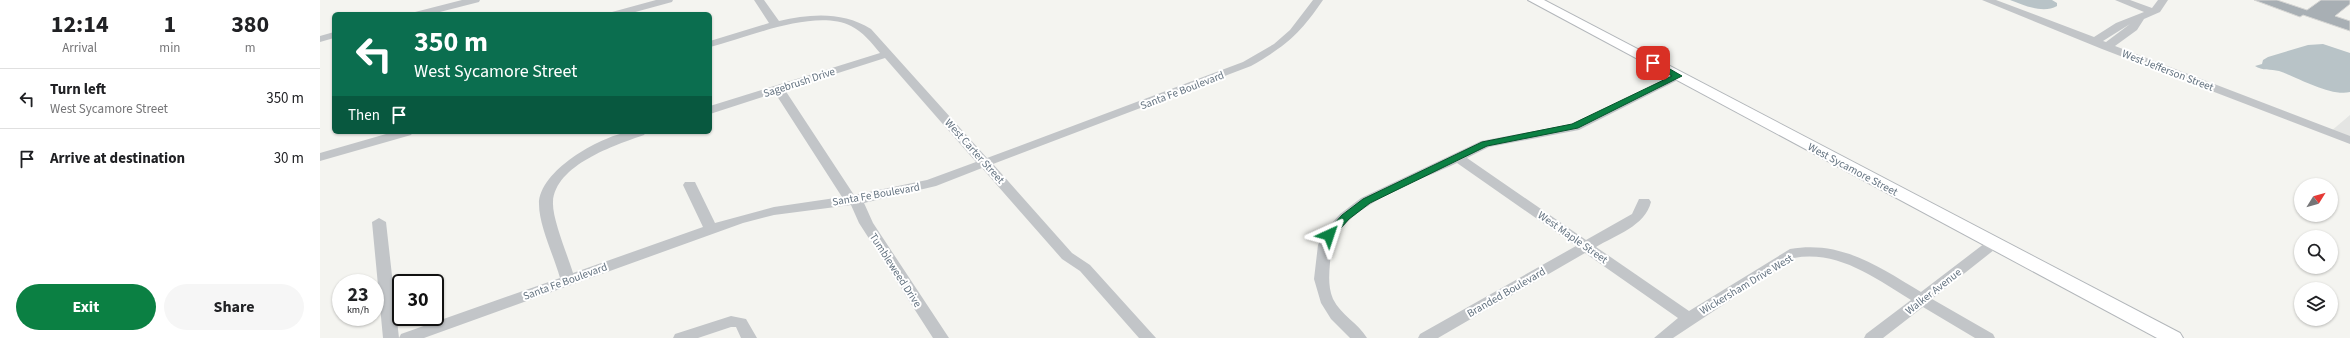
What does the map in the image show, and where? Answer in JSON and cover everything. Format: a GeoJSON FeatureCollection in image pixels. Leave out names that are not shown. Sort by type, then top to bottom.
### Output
{"type":"FeatureCollection","features":[{"type":"Feature","properties":{"kind":"main road","name":"West Sycamore Street"},"geometry":{"type":"LineString","coordinates":[[1534,0],[2173,338]]}},
{"type":"Feature","properties":{"kind":"street"},"geometry":{"type":"LineString","coordinates":[[427,12],[475,0]]}},
{"type":"Feature","properties":{"kind":"street"},"geometry":{"type":"LineString","coordinates":[[623,12],[668,0]]}},
{"type":"Feature","properties":{"kind":"street"},"geometry":{"type":"LineString","coordinates":[[759,0],[776,25]]}},
{"type":"Feature","properties":{"kind":"street","name":"Santa Fe Boulevard"},"geometry":{"type":"LineString","coordinates":[[407,338],[568,279],[740,219],[914,188],[986,164],[1247,64],[1278,46],[1294,32],[1318,0]]}},
{"type":"Feature","properties":{"kind":"street","name":"West Jefferson Street"},"geometry":{"type":"LineString","coordinates":[[1987,0],[2350,140]]}},
{"type":"Feature","properties":{"kind":"street"},"geometry":{"type":"LineString","coordinates":[[2120,0],[2153,12]]}},
{"type":"Feature","properties":{"kind":"street"},"geometry":{"type":"LineString","coordinates":[[2094,42],[2123,24],[2153,12],[2158,8],[2163,0]]}},
{"type":"Feature","properties":{"kind":"street","name":"West Carter Street"},"geometry":{"type":"LineString","coordinates":[[712,43],[776,25],[824,18],[851,22],[868,31],[1067,256],[1085,268],[1148,338]]}},
{"type":"Feature","properties":{"kind":"street"},"geometry":{"type":"LineString","coordinates":[[2106,47],[2133,28],[2139,18]]}},
{"type":"Feature","properties":{"kind":"street"},"geometry":{"type":"LineString","coordinates":[[320,39],[332,36]]}},
{"type":"Feature","properties":{"kind":"street","name":"Sagebrush Drive"},"geometry":{"type":"LineString","coordinates":[[712,109],[887,54]]}},
{"type":"Feature","properties":{"kind":"street"},"geometry":{"type":"LineString","coordinates":[[1359,338],[1336,315],[1326,299],[1321,268],[1325,245],[1329,235],[1345,217],[1366,201],[1457,157],[1495,141],[1575,126],[1678,76]]}},
{"type":"Feature","properties":{"kind":"street","name":"Tumbleweed Drive"},"geometry":{"type":"LineString","coordinates":[[778,89],[853,200],[866,223],[941,338]]}},
{"type":"Feature","properties":{"kind":"street"},"geometry":{"type":"LineString","coordinates":[[320,157],[368,138],[394,134]]}},
{"type":"Feature","properties":{"kind":"street"},"geometry":{"type":"LineString","coordinates":[[568,279],[546,203],[553,183],[569,166],[590,152],[635,134]]}},
{"type":"Feature","properties":{"kind":"street","name":"West Maple Street"},"geometry":{"type":"LineString","coordinates":[[1457,157],[1689,318]]}},
{"type":"Feature","properties":{"kind":"street"},"geometry":{"type":"LineString","coordinates":[[690,185],[711,228]]}},
{"type":"Feature","properties":{"kind":"street","name":"Branded Boulevard"},"geometry":{"type":"LineString","coordinates":[[1426,338],[1587,247],[1636,217],[1642,210],[1644,202]]}},
{"type":"Feature","properties":{"kind":"street"},"geometry":{"type":"LineString","coordinates":[[379,222],[391,338]]}},
{"type":"Feature","properties":{"kind":"street","name":"Walker Avenue"},"geometry":{"type":"LineString","coordinates":[[1872,338],[1994,243]]}},
{"type":"Feature","properties":{"kind":"street","name":"Wickersham Drive West"},"geometry":{"type":"LineString","coordinates":[[1662,338],[1689,318],[1790,254],[1807,251],[1844,256],[1871,269],[1987,338]]}},
{"type":"Feature","properties":{"kind":"street"},"geometry":{"type":"LineString","coordinates":[[681,338],[731,321],[741,323],[749,338]]}},
{"type":"Feature","properties":{"kind":"shaded area"},"geometry":{"type":"Polygon","coordinates":[[[2010,0],[2052,0],[2057,3],[2057,6],[2039,9],[2010,0]]]}},
{"type":"Feature","properties":{"kind":"shaded area"},"geometry":{"type":"Polygon","coordinates":[[[2323,44],[2350,53],[2350,92],[2333,92],[2314,86],[2279,71],[2258,68],[2255,66],[2262,64],[2263,60],[2268,57],[2308,45],[2323,44]]]}},
{"type":"Feature","properties":{"kind":"shaded area"},"geometry":{"type":"Polygon","coordinates":[[[2350,115],[2350,140],[2330,132],[2350,115]]]}},
{"type":"Feature","properties":{"kind":"building"},"geometry":{"type":"Polygon","coordinates":[[[2254,0],[2277,0],[2307,10],[2321,0],[2350,0],[2350,4],[2335,16],[2350,21],[2350,31],[2303,15],[2300,17],[2254,0]]]}},
{"type":"Feature","properties":{"kind":"route"},"geometry":{"type":"LineString","coordinates":[[1329,235],[1345,217],[1366,201],[1485,144],[1575,126],[1597,117],[1678,76],[1653,63]]}}]}
